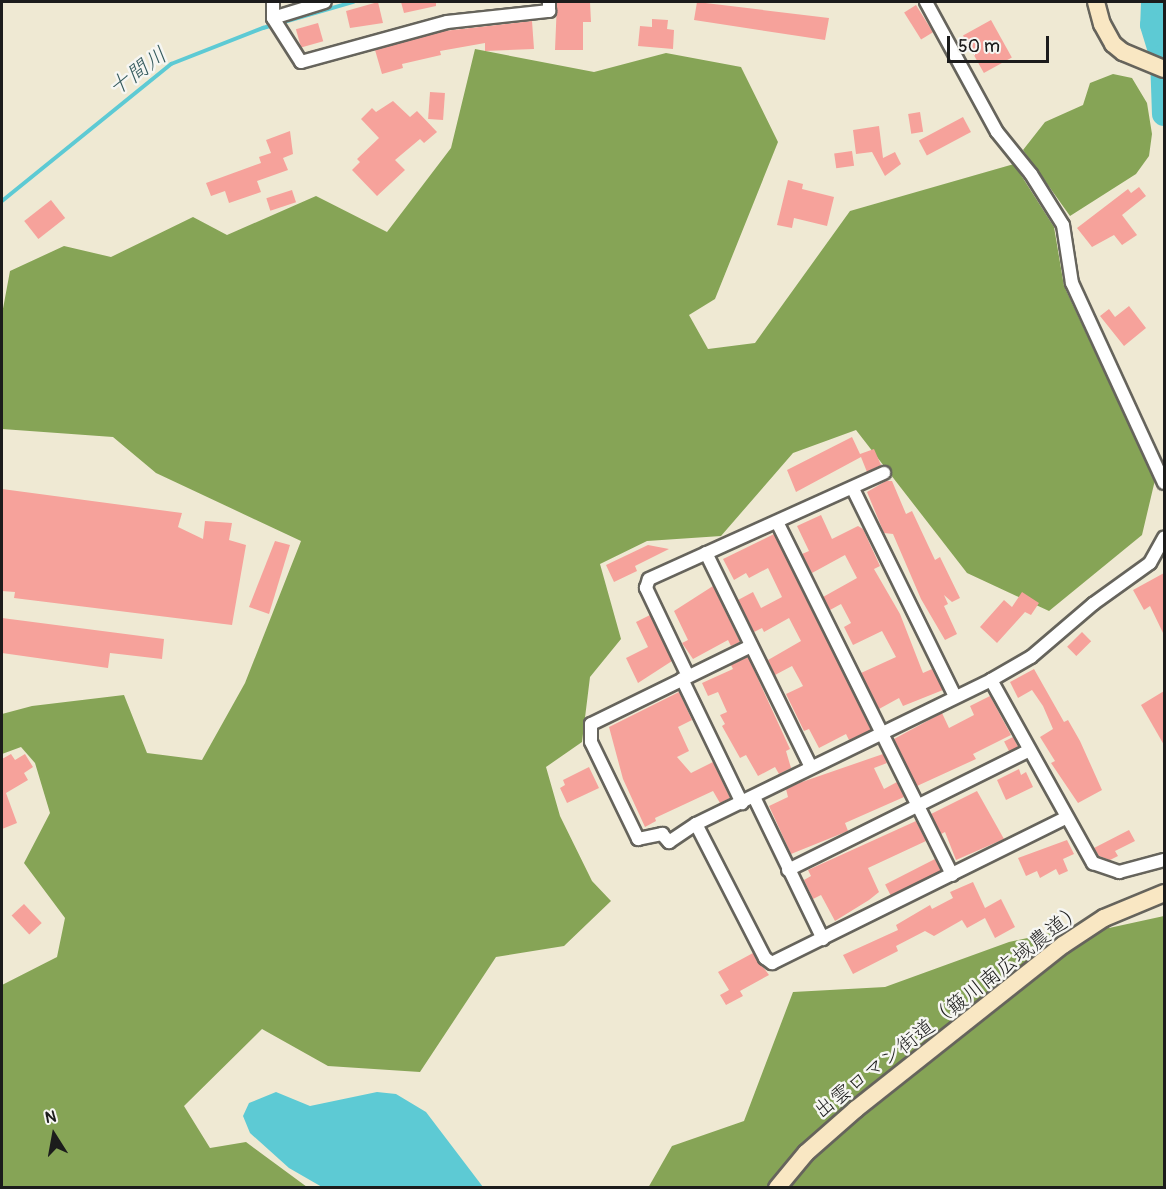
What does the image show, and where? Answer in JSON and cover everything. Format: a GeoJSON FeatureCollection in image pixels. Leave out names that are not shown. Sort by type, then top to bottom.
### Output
{"type":"FeatureCollection","features":[{"type":"Feature","properties":{"kind":"street"},"geometry":{"type":"LineString","coordinates":[[273,2],[273,18],[301,62],[447,22],[549,11],[549,2]]}},
{"type":"Feature","properties":{"kind":"street"},"geometry":{"type":"LineString","coordinates":[[273,18],[325,2]]}},
{"type":"Feature","properties":{"kind":"street"},"geometry":{"type":"LineString","coordinates":[[926,2],[997,132],[1031,174],[1064,225],[1072,284],[1164,483]]}},
{"type":"Feature","properties":{"kind":"street"},"geometry":{"type":"LineString","coordinates":[[1096,2],[1102,24],[1113,44],[1138,60],[1164,69]]}},
{"type":"Feature","properties":{"kind":"street"},"geometry":{"type":"LineString","coordinates":[[742,803],[646,588],[649,579],[853,489],[884,473]]}},
{"type":"Feature","properties":{"kind":"street"},"geometry":{"type":"LineString","coordinates":[[853,489],[956,696]]}},
{"type":"Feature","properties":{"kind":"street"},"geometry":{"type":"LineString","coordinates":[[777,522],[952,875]]}},
{"type":"Feature","properties":{"kind":"street"},"geometry":{"type":"LineString","coordinates":[[751,646],[591,724],[591,742],[638,839],[662,834],[669,842],[696,824],[991,680],[1031,657],[1093,604],[1150,563],[1163,548]]}},
{"type":"Feature","properties":{"kind":"street"},"geometry":{"type":"LineString","coordinates":[[706,553],[811,767]]}},
{"type":"Feature","properties":{"kind":"street"},"geometry":{"type":"LineString","coordinates":[[991,680],[1028,751],[1093,863],[1103,870],[1119,872],[1164,860]]}},
{"type":"Feature","properties":{"kind":"street"},"geometry":{"type":"LineString","coordinates":[[789,870],[1028,751]]}},
{"type":"Feature","properties":{"kind":"street"},"geometry":{"type":"LineString","coordinates":[[754,797],[823,939]]}},
{"type":"Feature","properties":{"kind":"street"},"geometry":{"type":"LineString","coordinates":[[696,824],[729,881],[734,900],[765,958],[772,963],[1066,818]]}},
{"type":"Feature","properties":{"kind":"street","name":"出雲ロマン街道（簸川南広域農道）"},"geometry":{"type":"LineString","coordinates":[[777,1188],[806,1153],[856,1109],[1063,945],[1104,918],[1164,893]]}},
{"type":"Feature","properties":{"kind":"green space"},"geometry":{"type":"Polygon","coordinates":[[[475,49],[594,72],[666,53],[741,67],[778,142],[715,299],[689,315],[708,349],[755,343],[850,211],[1014,164],[1054,227],[1064,286],[1155,480],[1142,535],[1049,611],[967,573],[856,430],[793,453],[721,536],[647,541],[600,564],[621,639],[590,677],[582,742],[546,767],[560,816],[592,881],[611,901],[564,946],[496,957],[420,1072],[328,1066],[262,1029],[184,1106],[210,1148],[246,1142],[307,1187],[2,1188],[2,985],[57,957],[65,918],[24,863],[50,813],[35,763],[21,747],[2,754],[2,714],[32,706],[124,695],[147,753],[202,760],[245,683],[301,541],[156,473],[113,437],[2,429],[2,314],[10,271],[64,246],[111,257],[193,217],[227,235],[316,196],[387,232],[451,148],[475,49]]]}},
{"type":"Feature","properties":{"kind":"green space"},"geometry":{"type":"Polygon","coordinates":[[[1113,74],[1132,78],[1147,103],[1152,134],[1149,156],[1136,174],[1070,216],[1023,150],[1045,122],[1083,105],[1090,83],[1113,74]]]}},
{"type":"Feature","properties":{"kind":"green space"},"geometry":{"type":"Polygon","coordinates":[[[1164,916],[1164,1187],[648,1188],[672,1146],[744,1121],[793,992],[885,987],[1009,942],[1064,930],[1109,928],[1164,916]]]}},
{"type":"Feature","properties":{"kind":"water"},"geometry":{"type":"Polygon","coordinates":[[[276,1092],[310,1106],[377,1092],[396,1094],[426,1112],[483,1187],[322,1187],[289,1168],[250,1133],[243,1116],[249,1103],[276,1092]]]}},
{"type":"Feature","properties":{"kind":"building"},"geometry":{"type":"Polygon","coordinates":[[[378,2],[383,23],[350,28],[346,11],[378,2]]]}},
{"type":"Feature","properties":{"kind":"building"},"geometry":{"type":"Polygon","coordinates":[[[401,2],[436,2],[436,6],[404,13],[401,2]]]}},
{"type":"Feature","properties":{"kind":"building"},"geometry":{"type":"Polygon","coordinates":[[[557,2],[590,2],[591,22],[583,22],[583,50],[555,50],[557,2]]]}},
{"type":"Feature","properties":{"kind":"building"},"geometry":{"type":"Polygon","coordinates":[[[697,2],[829,18],[825,40],[694,20],[697,2]]]}},
{"type":"Feature","properties":{"kind":"building"},"geometry":{"type":"Polygon","coordinates":[[[916,5],[933,32],[921,40],[904,12],[916,5]]]}},
{"type":"Feature","properties":{"kind":"building"},"geometry":{"type":"Polygon","coordinates":[[[652,19],[668,20],[667,29],[674,30],[673,49],[638,46],[640,26],[652,27],[652,19]]]}},
{"type":"Feature","properties":{"kind":"building"},"geometry":{"type":"Polygon","coordinates":[[[991,20],[1012,58],[984,73],[963,36],[991,20]]]}},
{"type":"Feature","properties":{"kind":"building"},"geometry":{"type":"Polygon","coordinates":[[[532,21],[534,49],[485,51],[485,43],[440,51],[441,55],[402,64],[403,68],[382,74],[375,50],[444,31],[532,21]]]}},
{"type":"Feature","properties":{"kind":"building"},"geometry":{"type":"Polygon","coordinates":[[[318,23],[323,41],[301,48],[296,29],[318,23]]]}},
{"type":"Feature","properties":{"kind":"building"},"geometry":{"type":"Polygon","coordinates":[[[430,92],[445,93],[443,120],[428,119],[430,92]]]}},
{"type":"Feature","properties":{"kind":"building"},"geometry":{"type":"Polygon","coordinates":[[[393,101],[410,117],[417,111],[437,132],[424,143],[420,139],[395,160],[405,170],[377,196],[352,170],[360,162],[357,159],[379,138],[361,119],[372,108],[376,112],[393,101]]]}},
{"type":"Feature","properties":{"kind":"building"},"geometry":{"type":"Polygon","coordinates":[[[920,112],[923,132],[911,134],[908,114],[920,112]]]}},
{"type":"Feature","properties":{"kind":"building"},"geometry":{"type":"Polygon","coordinates":[[[963,117],[971,132],[927,155],[919,140],[963,117]]]}},
{"type":"Feature","properties":{"kind":"building"},"geometry":{"type":"Polygon","coordinates":[[[879,126],[883,158],[895,152],[901,164],[885,176],[872,152],[856,154],[853,130],[879,126]]]}},
{"type":"Feature","properties":{"kind":"building"},"geometry":{"type":"Polygon","coordinates":[[[290,131],[293,154],[283,158],[288,170],[257,181],[261,192],[229,203],[225,191],[211,196],[206,183],[261,163],[259,157],[271,153],[266,140],[290,131]]]}},
{"type":"Feature","properties":{"kind":"building"},"geometry":{"type":"Polygon","coordinates":[[[852,151],[854,166],[836,168],[834,154],[852,151]]]}},
{"type":"Feature","properties":{"kind":"building"},"geometry":{"type":"Polygon","coordinates":[[[788,180],[803,184],[802,189],[834,197],[827,226],[794,218],[792,228],[777,225],[788,180]]]}},
{"type":"Feature","properties":{"kind":"building"},"geometry":{"type":"Polygon","coordinates":[[[1139,187],[1146,196],[1122,215],[1137,235],[1122,245],[1114,235],[1092,247],[1077,228],[1128,189],[1131,193],[1139,187]]]}},
{"type":"Feature","properties":{"kind":"building"},"geometry":{"type":"Polygon","coordinates":[[[292,190],[296,202],[270,211],[266,198],[292,190]]]}},
{"type":"Feature","properties":{"kind":"building"},"geometry":{"type":"Polygon","coordinates":[[[51,200],[65,218],[38,239],[24,221],[51,200]]]}},
{"type":"Feature","properties":{"kind":"building"},"geometry":{"type":"Polygon","coordinates":[[[1129,306],[1146,328],[1124,346],[1100,316],[1109,309],[1115,317],[1129,306]]]}},
{"type":"Feature","properties":{"kind":"building"},"geometry":{"type":"Polygon","coordinates":[[[852,437],[860,454],[874,449],[881,465],[867,472],[861,457],[796,492],[787,470],[852,437]]]}},
{"type":"Feature","properties":{"kind":"building"},"geometry":{"type":"Polygon","coordinates":[[[886,481],[892,481],[906,514],[912,511],[935,560],[940,557],[960,598],[952,602],[944,595],[948,604],[944,606],[957,634],[945,640],[921,599],[893,534],[884,533],[867,492],[886,481]]]}},
{"type":"Feature","properties":{"kind":"building"},"geometry":{"type":"Polygon","coordinates":[[[2,489],[182,513],[178,527],[203,539],[205,521],[232,523],[229,540],[246,545],[232,625],[14,598],[15,592],[2,591],[2,489]]]}},
{"type":"Feature","properties":{"kind":"building"},"geometry":{"type":"Polygon","coordinates":[[[821,515],[832,539],[858,526],[863,529],[880,566],[874,569],[900,614],[923,673],[932,669],[943,690],[903,706],[899,698],[879,709],[861,673],[896,657],[882,631],[853,645],[844,627],[851,623],[841,604],[830,610],[823,597],[857,578],[845,555],[812,573],[802,554],[809,551],[797,526],[821,515]]]}},
{"type":"Feature","properties":{"kind":"building"},"geometry":{"type":"Polygon","coordinates":[[[774,534],[871,730],[849,740],[846,734],[819,748],[809,729],[804,731],[786,694],[803,686],[792,666],[775,675],[768,660],[801,641],[789,618],[764,632],[762,628],[754,632],[738,600],[753,592],[761,608],[782,597],[768,568],[749,578],[746,573],[734,580],[723,559],[774,534]]]}},
{"type":"Feature","properties":{"kind":"building"},"geometry":{"type":"Polygon","coordinates":[[[275,541],[290,545],[269,614],[249,607],[275,541]]]}},
{"type":"Feature","properties":{"kind":"building"},"geometry":{"type":"Polygon","coordinates":[[[648,545],[669,549],[635,566],[637,571],[614,582],[606,565],[648,545]]]}},
{"type":"Feature","properties":{"kind":"building"},"geometry":{"type":"Polygon","coordinates":[[[1164,573],[1164,635],[1150,606],[1144,610],[1133,590],[1164,573]]]}},
{"type":"Feature","properties":{"kind":"building"},"geometry":{"type":"Polygon","coordinates":[[[713,586],[740,642],[731,646],[728,640],[693,659],[682,643],[688,640],[674,611],[713,586]]]}},
{"type":"Feature","properties":{"kind":"building"},"geometry":{"type":"Polygon","coordinates":[[[1022,592],[1039,603],[1031,615],[1025,612],[997,643],[980,627],[1004,600],[1012,607],[1022,592]]]}},
{"type":"Feature","properties":{"kind":"building"},"geometry":{"type":"Polygon","coordinates":[[[650,615],[672,661],[638,683],[626,658],[648,647],[636,622],[650,615]]]}},
{"type":"Feature","properties":{"kind":"building"},"geometry":{"type":"Polygon","coordinates":[[[2,618],[164,639],[162,659],[110,653],[108,668],[2,653],[2,618]]]}},
{"type":"Feature","properties":{"kind":"building"},"geometry":{"type":"Polygon","coordinates":[[[1082,632],[1091,641],[1076,656],[1067,647],[1082,632]]]}},
{"type":"Feature","properties":{"kind":"building"},"geometry":{"type":"Polygon","coordinates":[[[748,657],[790,749],[786,751],[791,768],[779,774],[775,767],[758,776],[746,755],[740,758],[722,726],[725,724],[720,715],[727,712],[718,692],[708,696],[702,683],[733,669],[731,665],[748,657]]]}},
{"type":"Feature","properties":{"kind":"building"},"geometry":{"type":"Polygon","coordinates":[[[1034,669],[1064,722],[1068,720],[1080,741],[1102,790],[1078,803],[1051,763],[1055,761],[1040,737],[1053,729],[1043,706],[1032,690],[1018,698],[1010,682],[1034,669]]]}},
{"type":"Feature","properties":{"kind":"building"},"geometry":{"type":"Polygon","coordinates":[[[1164,691],[1164,745],[1141,705],[1164,691]]]}},
{"type":"Feature","properties":{"kind":"building"},"geometry":{"type":"Polygon","coordinates":[[[679,692],[692,720],[678,727],[689,751],[677,757],[691,773],[713,762],[730,798],[720,803],[713,791],[655,818],[656,821],[645,827],[623,779],[609,727],[679,692]]]}},
{"type":"Feature","properties":{"kind":"building"},"geometry":{"type":"Polygon","coordinates":[[[990,696],[1011,735],[973,754],[976,759],[917,786],[894,739],[942,713],[949,728],[974,715],[970,706],[990,696]]]}},
{"type":"Feature","properties":{"kind":"building"},"geometry":{"type":"Polygon","coordinates":[[[1013,737],[1018,747],[1009,751],[1004,742],[1013,737]]]}},
{"type":"Feature","properties":{"kind":"building"},"geometry":{"type":"Polygon","coordinates":[[[11,754],[15,760],[25,754],[33,767],[24,773],[28,780],[6,793],[17,823],[2,829],[2,759],[11,754]]]}},
{"type":"Feature","properties":{"kind":"building"},"geometry":{"type":"Polygon","coordinates":[[[883,754],[887,763],[874,768],[884,789],[897,782],[904,797],[845,823],[848,831],[791,854],[769,806],[788,797],[786,789],[799,783],[883,754]]]}},
{"type":"Feature","properties":{"kind":"building"},"geometry":{"type":"Polygon","coordinates":[[[589,767],[599,788],[567,803],[560,788],[565,785],[563,780],[589,767]]]}},
{"type":"Feature","properties":{"kind":"building"},"geometry":{"type":"Polygon","coordinates":[[[1019,769],[1021,775],[1026,772],[1033,787],[1006,800],[997,780],[1019,769]]]}},
{"type":"Feature","properties":{"kind":"building"},"geometry":{"type":"Polygon","coordinates":[[[977,791],[1004,839],[956,860],[945,832],[941,834],[931,814],[977,791]]]}},
{"type":"Feature","properties":{"kind":"building"},"geometry":{"type":"Polygon","coordinates":[[[916,821],[926,841],[868,868],[879,892],[869,900],[835,921],[821,895],[813,899],[804,880],[811,876],[808,870],[916,821]]]}},
{"type":"Feature","properties":{"kind":"building"},"geometry":{"type":"Polygon","coordinates":[[[1129,830],[1135,841],[1115,851],[1118,856],[1110,860],[1099,856],[1094,848],[1129,830]]]}},
{"type":"Feature","properties":{"kind":"building"},"geometry":{"type":"Polygon","coordinates":[[[1067,840],[1074,854],[1063,859],[1068,871],[1059,875],[1056,869],[1040,878],[1037,871],[1026,876],[1018,858],[1067,840]]]}},
{"type":"Feature","properties":{"kind":"building"},"geometry":{"type":"Polygon","coordinates":[[[935,859],[941,871],[891,896],[885,884],[935,859]]]}},
{"type":"Feature","properties":{"kind":"building"},"geometry":{"type":"Polygon","coordinates":[[[973,882],[985,908],[1001,899],[1015,927],[995,938],[985,918],[967,928],[962,920],[934,936],[925,931],[896,946],[898,951],[853,974],[843,955],[898,930],[896,925],[930,905],[932,909],[953,898],[950,892],[973,882]]]}},
{"type":"Feature","properties":{"kind":"building"},"geometry":{"type":"Polygon","coordinates":[[[24,904],[42,923],[29,935],[12,916],[24,904]]]}},
{"type":"Feature","properties":{"kind":"building"},"geometry":{"type":"Polygon","coordinates":[[[753,953],[769,975],[740,991],[743,996],[726,1005],[720,995],[729,990],[718,972],[753,953]]]}},
{"type":"Feature","properties":{"kind":"waterway","name":"十間川"},"geometry":{"type":"LineString","coordinates":[[2,201],[171,64],[263,28],[353,2]]}},
{"type":"Feature","properties":{"kind":"waterway"},"geometry":{"type":"LineString","coordinates":[[1153,2],[1152,25],[1162,57],[1164,114]]}}]}
